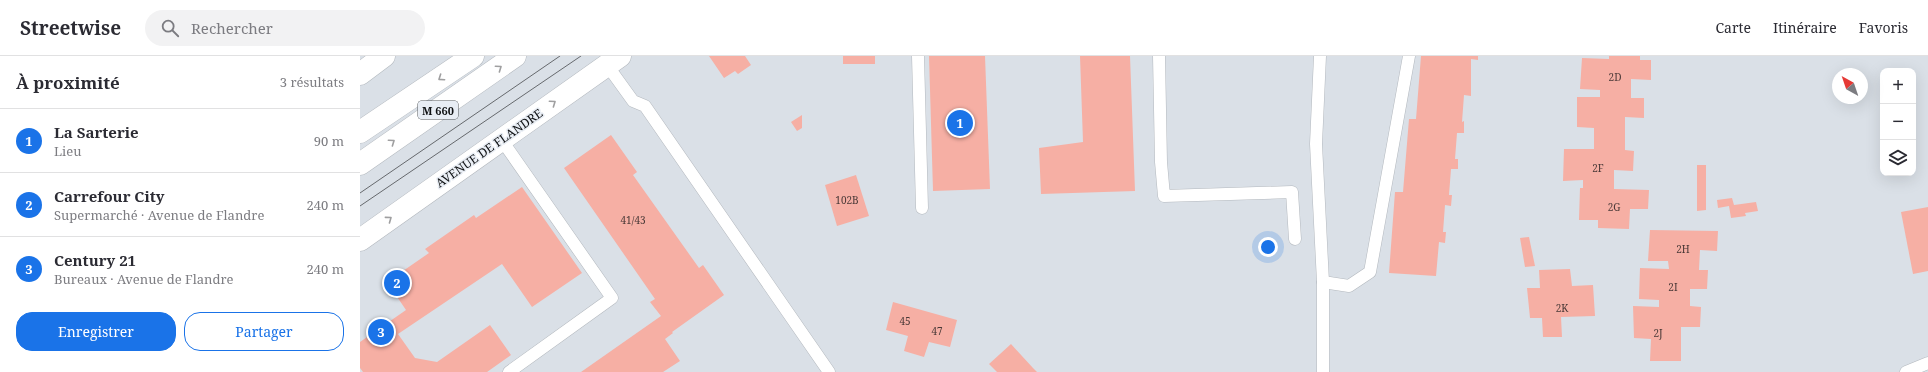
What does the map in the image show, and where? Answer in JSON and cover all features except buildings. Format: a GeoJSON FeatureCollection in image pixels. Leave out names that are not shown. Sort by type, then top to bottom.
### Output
{"type":"FeatureCollection","features":[{"type":"Feature","properties":{"kind":"street"},"geometry":{"type":"LineString","coordinates":[[360,74],[384,56]]}},
{"type":"Feature","properties":{"kind":"street","name":"M 660"},"geometry":{"type":"LineString","coordinates":[[360,132],[473,56]]}},
{"type":"Feature","properties":{"kind":"street","name":"M 660"},"geometry":{"type":"LineString","coordinates":[[360,164],[515,56]]}},
{"type":"Feature","properties":{"kind":"street","name":"AVENUE DE FLANDRE"},"geometry":{"type":"LineString","coordinates":[[360,240],[613,60]]}},
{"type":"Feature","properties":{"kind":"lane"},"geometry":{"type":"LineString","coordinates":[[918,56],[922,208]]}},
{"type":"Feature","properties":{"kind":"lane"},"geometry":{"type":"LineString","coordinates":[[1159,56],[1161,162],[1164,196],[1292,192],[1295,239]]}},
{"type":"Feature","properties":{"kind":"lane"},"geometry":{"type":"LineString","coordinates":[[1320,56],[1316,144],[1323,282],[1323,372]]}},
{"type":"Feature","properties":{"kind":"lane"},"geometry":{"type":"LineString","coordinates":[[1323,282],[1349,286],[1370,272],[1409,56]]}},
{"type":"Feature","properties":{"kind":"lane"},"geometry":{"type":"LineString","coordinates":[[613,60],[633,101],[645,106],[829,372]]}},
{"type":"Feature","properties":{"kind":"lane"},"geometry":{"type":"LineString","coordinates":[[501,140],[612,298],[509,372]]}},
{"type":"Feature","properties":{"kind":"lane"},"geometry":{"type":"LineString","coordinates":[[1906,372],[1928,363]]}},
{"type":"Feature","properties":{"kind":"tram line"},"geometry":{"type":"LineString","coordinates":[[360,193],[560,56]]}},
{"type":"Feature","properties":{"kind":"tram line"},"geometry":{"type":"LineString","coordinates":[[360,206],[581,56]]}},
{"type":"Feature","properties":{"kind":"place","name":"La Sarterie"},"geometry":{"type":"Point","coordinates":[960,123]}},
{"type":"Feature","properties":{"kind":"place","name":"Carrefour City"},"geometry":{"type":"Point","coordinates":[397,283]}},
{"type":"Feature","properties":{"kind":"place","name":"Century 21"},"geometry":{"type":"Point","coordinates":[381,332]}}]}
